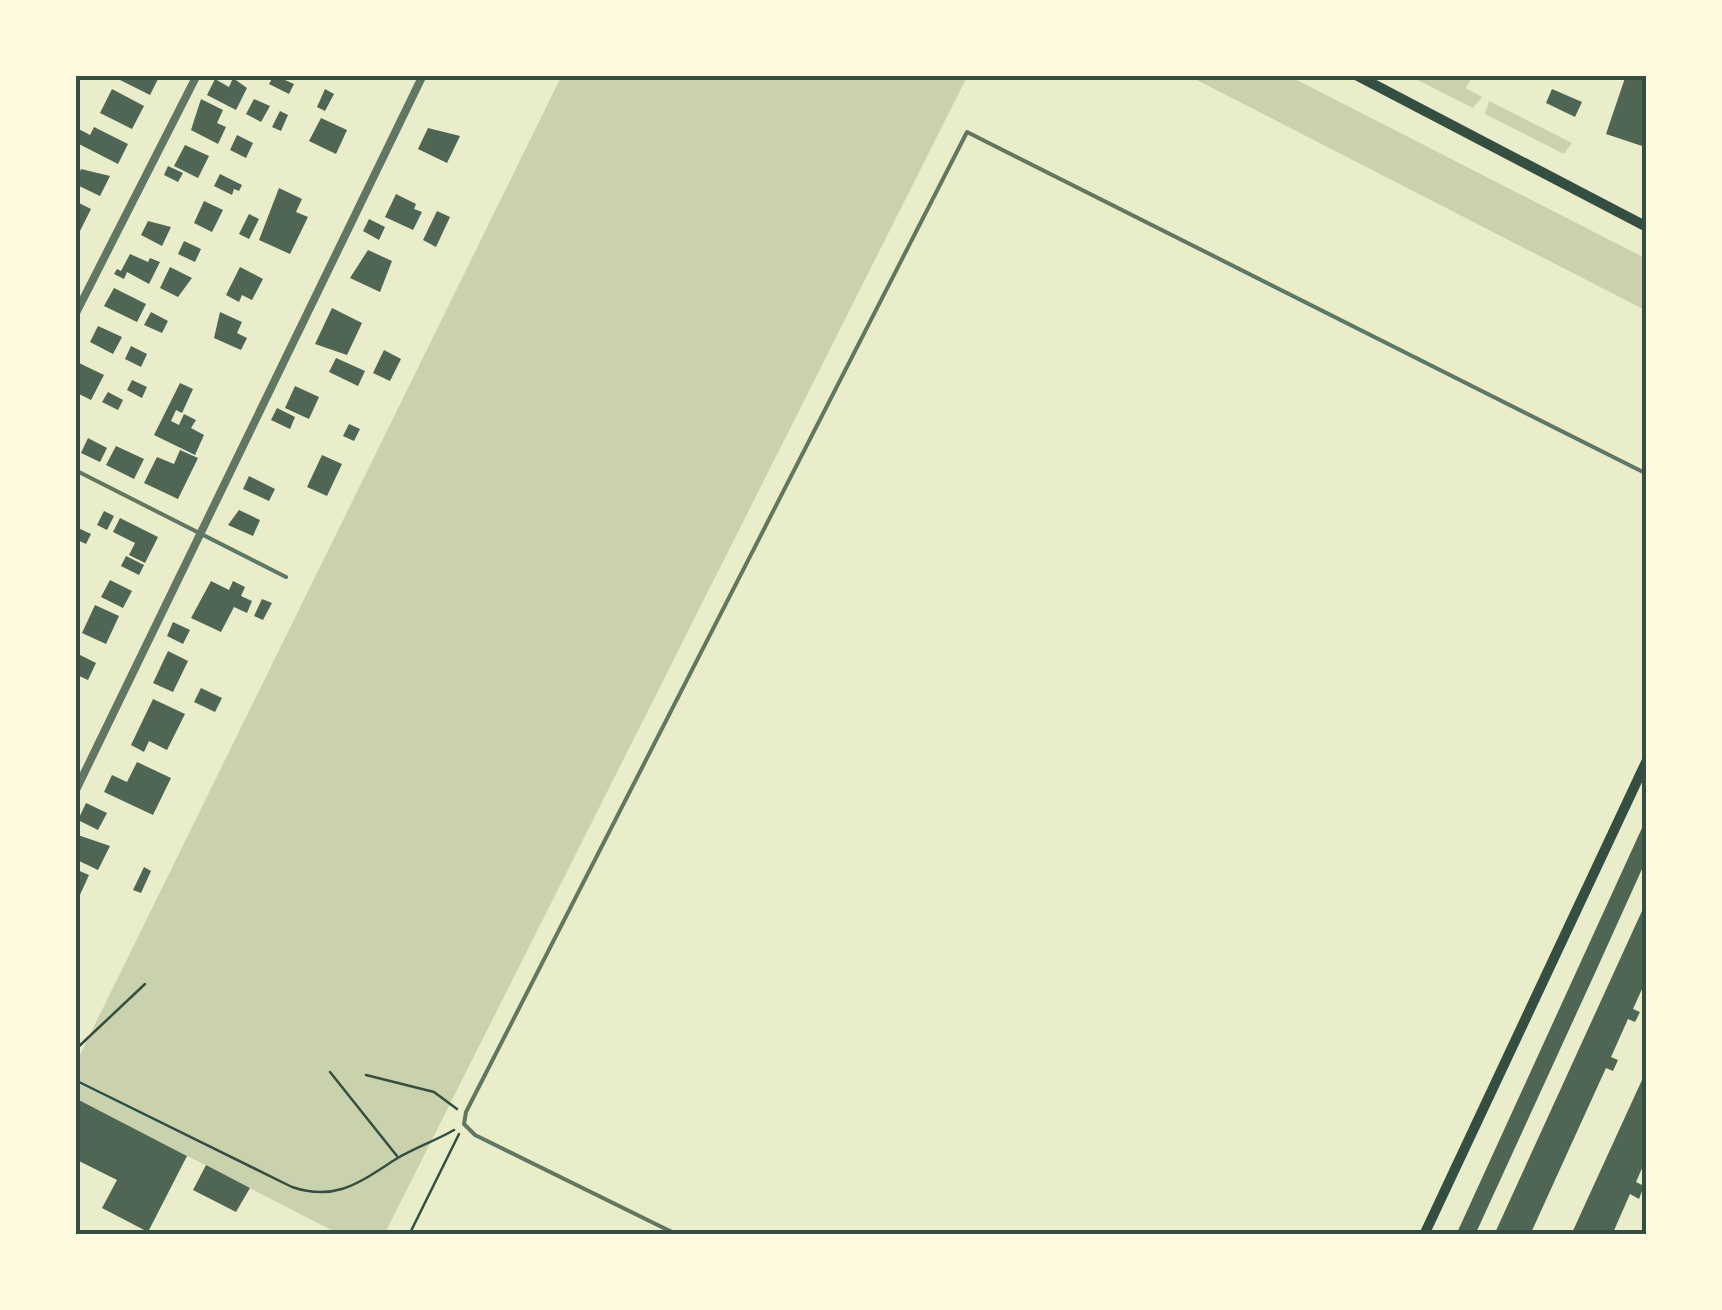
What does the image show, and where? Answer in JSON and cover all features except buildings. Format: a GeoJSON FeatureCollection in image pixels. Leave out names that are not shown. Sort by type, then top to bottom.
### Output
{"type":"FeatureCollection","features":[{"type":"Feature","properties":{"kind":"main road"},"geometry":{"type":"LineString","coordinates":[[1356,75],[1647,227]]}},
{"type":"Feature","properties":{"kind":"main road"},"geometry":{"type":"LineString","coordinates":[[1424,1235],[1647,760]]}},
{"type":"Feature","properties":{"kind":"street"},"geometry":{"type":"LineString","coordinates":[[75,315],[197,75]]}},
{"type":"Feature","properties":{"kind":"street"},"geometry":{"type":"LineString","coordinates":[[75,792],[423,75]]}},
{"type":"Feature","properties":{"kind":"lane"},"geometry":{"type":"LineString","coordinates":[[678,1235],[476,1134],[464,1124],[468,1108],[967,132],[1647,474]]}},
{"type":"Feature","properties":{"kind":"lane"},"geometry":{"type":"LineString","coordinates":[[75,470],[286,576]]}},
{"type":"Feature","properties":{"kind":"path"},"geometry":{"type":"LineString","coordinates":[[75,1050],[144,984]]}},
{"type":"Feature","properties":{"kind":"path"},"geometry":{"type":"LineString","coordinates":[[330,1072],[399,1157]]}},
{"type":"Feature","properties":{"kind":"path"},"geometry":{"type":"LineString","coordinates":[[366,1076],[448,1098],[464,1124]]}},
{"type":"Feature","properties":{"kind":"path"},"geometry":{"type":"LineString","coordinates":[[75,1080],[306,1192],[321,1195],[340,1192],[464,1124]]}},
{"type":"Feature","properties":{"kind":"path"},"geometry":{"type":"LineString","coordinates":[[409,1235],[464,1124]]}},
{"type":"Feature","properties":{"kind":"green space"},"geometry":{"type":"Polygon","coordinates":[[[562,75],[968,75],[384,1235],[341,1235],[75,1098],[75,1065],[562,75]]]}},
{"type":"Feature","properties":{"kind":"green space"},"geometry":{"type":"Polygon","coordinates":[[[1187,75],[1287,75],[1647,259],[1647,311],[1187,75]]]}},
{"type":"Feature","properties":{"kind":"green space"},"geometry":{"type":"Polygon","coordinates":[[[1408,75],[1473,75],[1466,88],[1482,97],[1473,108],[1408,75]]]}},
{"type":"Feature","properties":{"kind":"green space"},"geometry":{"type":"Polygon","coordinates":[[[1489,101],[1572,143],[1564,154],[1485,114],[1489,101]]]}}]}
